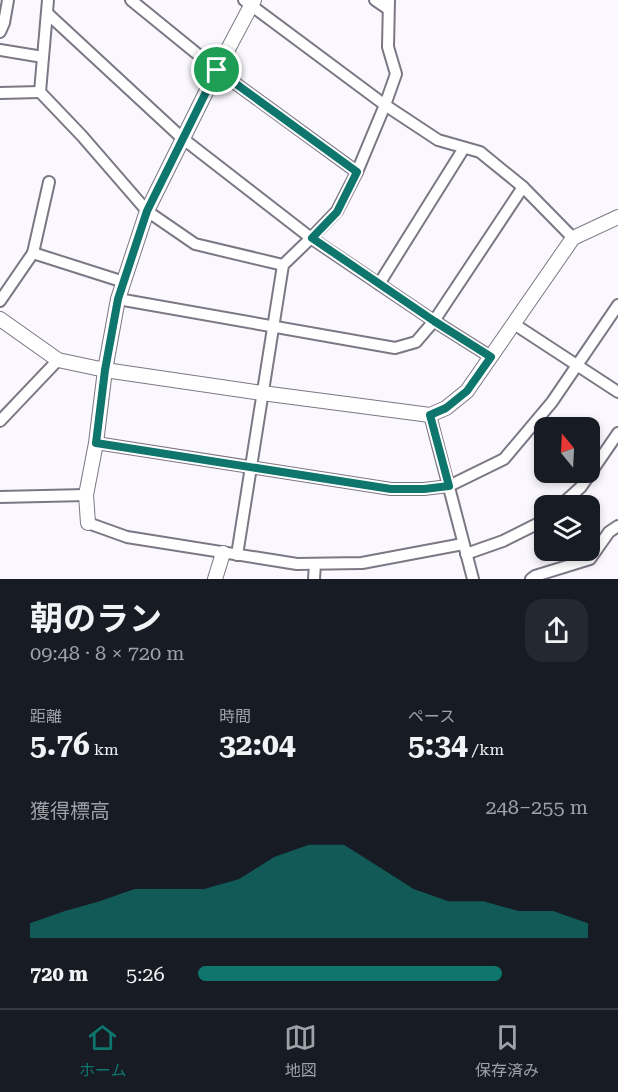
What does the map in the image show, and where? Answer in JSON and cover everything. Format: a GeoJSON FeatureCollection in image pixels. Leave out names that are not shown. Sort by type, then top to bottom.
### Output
{"type":"FeatureCollection","features":[{"type":"Feature","properties":{"kind":"street"},"geometry":{"type":"LineString","coordinates":[[0,32],[8,0]]}},
{"type":"Feature","properties":{"kind":"street"},"geometry":{"type":"LineString","coordinates":[[40,92],[48,0]]}},
{"type":"Feature","properties":{"kind":"street"},"geometry":{"type":"LineString","coordinates":[[131,0],[217,70],[357,172]]}},
{"type":"Feature","properties":{"kind":"street"},"geometry":{"type":"LineString","coordinates":[[215,579],[230,554],[250,467],[283,265],[337,212],[357,172],[396,74],[388,47],[388,4],[375,0]]}},
{"type":"Feature","properties":{"kind":"street"},"geometry":{"type":"LineString","coordinates":[[534,524],[502,541],[465,549],[362,563],[297,564],[127,537],[88,523],[86,495],[118,299],[147,211],[250,2],[385,105],[438,140],[480,152],[523,187],[573,238]]}},
{"type":"Feature","properties":{"kind":"street"},"geometry":{"type":"LineString","coordinates":[[47,13],[182,138],[312,238],[491,357]]}},
{"type":"Feature","properties":{"kind":"street"},"geometry":{"type":"LineString","coordinates":[[0,50],[43,57]]}},
{"type":"Feature","properties":{"kind":"street"},"geometry":{"type":"LineString","coordinates":[[0,93],[40,92],[82,136],[147,211],[195,244],[283,265]]}},
{"type":"Feature","properties":{"kind":"street"},"geometry":{"type":"LineString","coordinates":[[379,284],[464,148]]}},
{"type":"Feature","properties":{"kind":"street"},"geometry":{"type":"LineString","coordinates":[[0,301],[33,253],[50,182]]}},
{"type":"Feature","properties":{"kind":"street"},"geometry":{"type":"LineString","coordinates":[[118,299],[395,348],[417,342],[434,321],[523,187]]}},
{"type":"Feature","properties":{"kind":"street"},"geometry":{"type":"LineString","coordinates":[[0,319],[58,360],[105,370],[430,415],[446,408],[467,391],[573,238],[618,217]]}},
{"type":"Feature","properties":{"kind":"street"},"geometry":{"type":"LineString","coordinates":[[33,253],[124,282]]}},
{"type":"Feature","properties":{"kind":"street"},"geometry":{"type":"LineString","coordinates":[[96,443],[391,489],[449,486],[504,459],[552,402],[618,305]]}},
{"type":"Feature","properties":{"kind":"street"},"geometry":{"type":"LineString","coordinates":[[514,324],[618,392]]}},
{"type":"Feature","properties":{"kind":"street"},"geometry":{"type":"LineString","coordinates":[[0,421],[58,360]]}},
{"type":"Feature","properties":{"kind":"street"},"geometry":{"type":"LineString","coordinates":[[430,415],[473,579]]}},
{"type":"Feature","properties":{"kind":"street"},"geometry":{"type":"LineString","coordinates":[[573,495],[582,487],[618,433]]}},
{"type":"Feature","properties":{"kind":"street"},"geometry":{"type":"LineString","coordinates":[[0,497],[86,495]]}},
{"type":"Feature","properties":{"kind":"street"},"geometry":{"type":"LineString","coordinates":[[531,579],[590,559],[609,532],[618,526]]}},
{"type":"Feature","properties":{"kind":"street"},"geometry":{"type":"LineString","coordinates":[[314,579],[315,564]]}},
{"type":"Feature","properties":{"kind":"route"},"geometry":{"type":"LineString","coordinates":[[217,70],[357,172],[337,212],[312,238],[491,357],[467,391],[446,408],[430,415],[449,486],[391,489],[96,443],[105,370],[118,299],[147,211],[217,70]]}}]}
